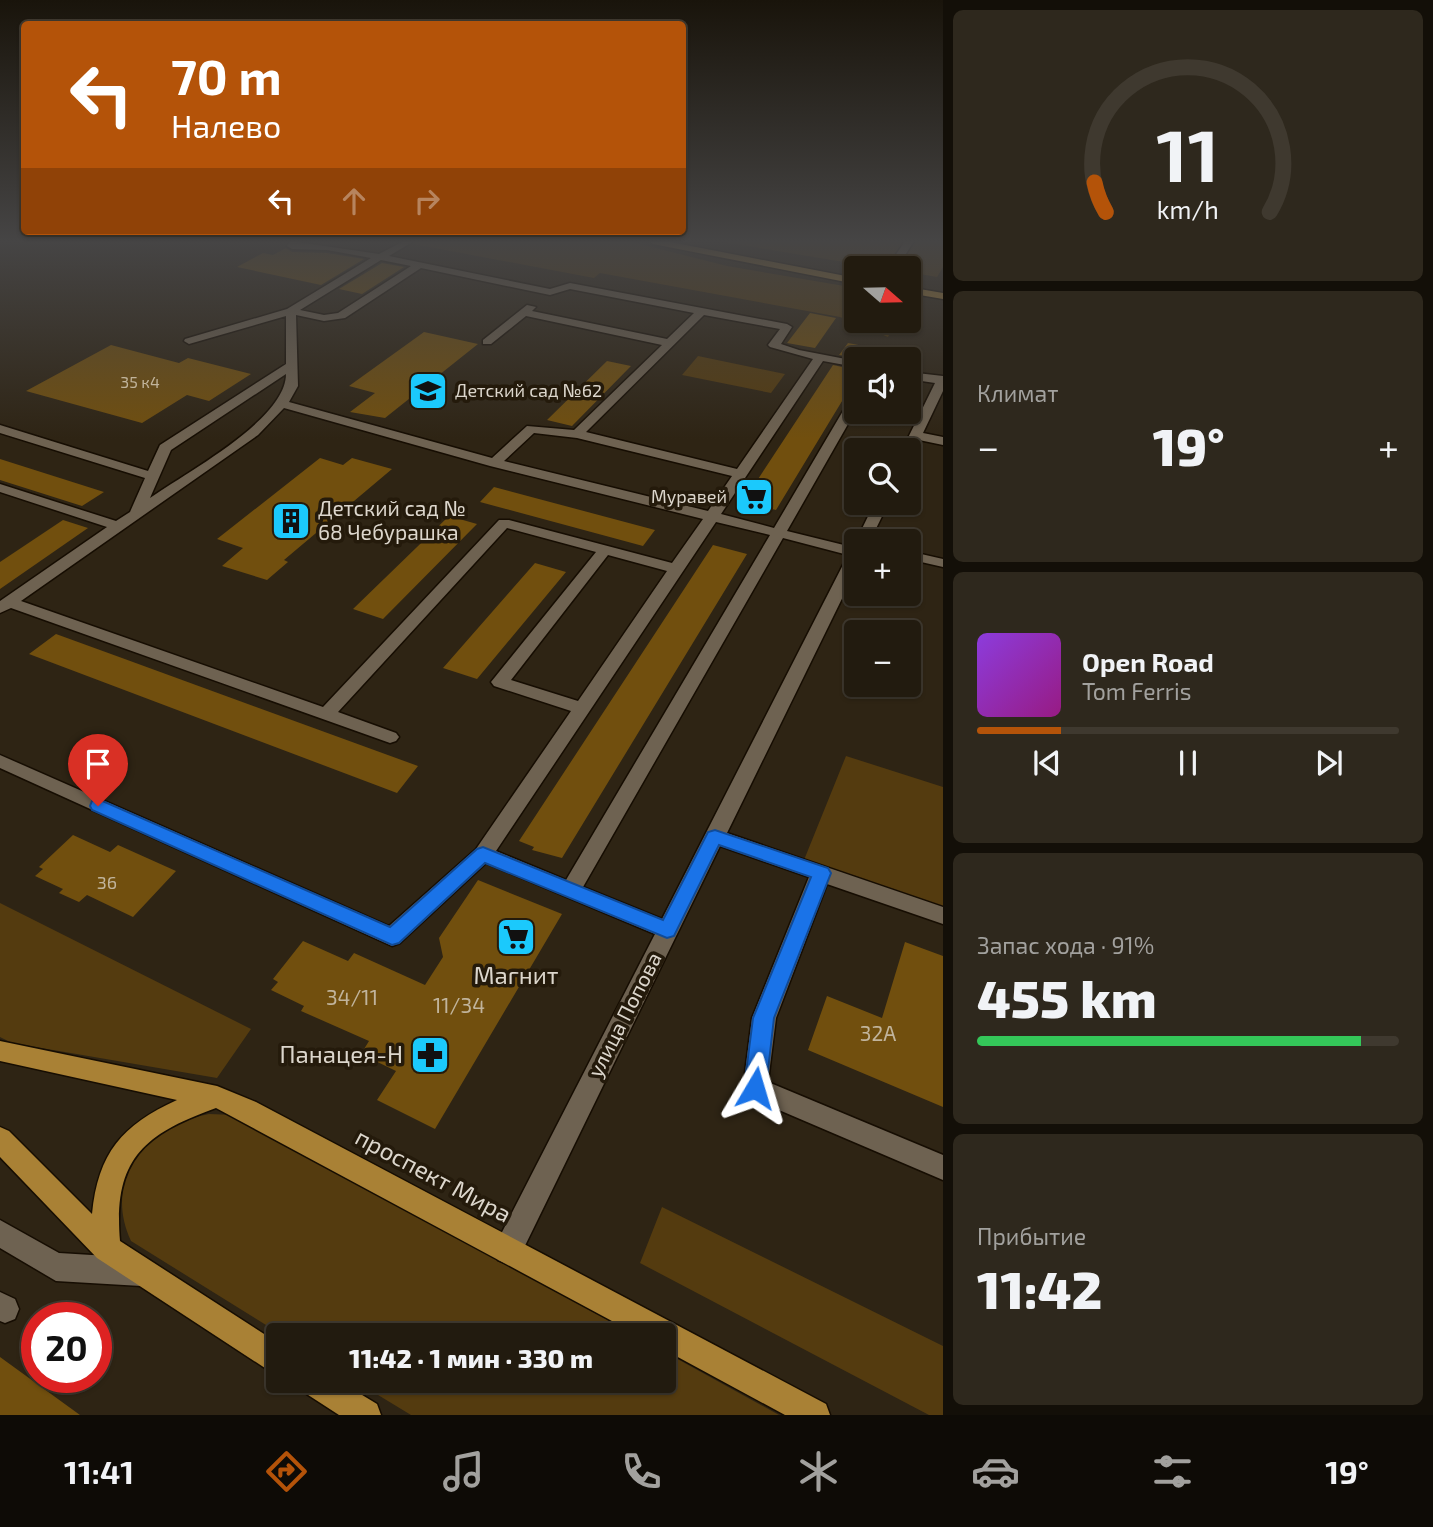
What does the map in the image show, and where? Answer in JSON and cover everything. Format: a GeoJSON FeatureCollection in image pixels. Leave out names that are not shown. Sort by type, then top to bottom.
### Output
{"type":"FeatureCollection","features":[{"type":"Feature","properties":{"kind":"main road","name":"проспект Мира"},"geometry":{"type":"LineString","coordinates":[[0,1051],[217,1097],[247,1110],[815,1415]]}},
{"type":"Feature","properties":{"kind":"main road"},"geometry":{"type":"LineString","coordinates":[[107,1248],[103,1216],[106,1189],[114,1168],[128,1145],[148,1126],[172,1111],[217,1097]]}},
{"type":"Feature","properties":{"kind":"main road"},"geometry":{"type":"LineString","coordinates":[[0,1139],[107,1248],[266,1352]]}},
{"type":"Feature","properties":{"kind":"main road"},"geometry":{"type":"LineString","coordinates":[[331,1393],[366,1415]]}},
{"type":"Feature","properties":{"kind":"street"},"geometry":{"type":"LineString","coordinates":[[189,341],[298,307]]}},
{"type":"Feature","properties":{"kind":"street"},"geometry":{"type":"LineString","coordinates":[[291,311],[324,318],[341,316],[355,307]]}},
{"type":"Feature","properties":{"kind":"street"},"geometry":{"type":"LineString","coordinates":[[487,342],[531,307]]}},
{"type":"Feature","properties":{"kind":"street"},"geometry":{"type":"LineString","coordinates":[[681,307],[787,327],[775,345],[844,363]]}},
{"type":"Feature","properties":{"kind":"street"},"geometry":{"type":"LineString","coordinates":[[4,605],[254,432],[282,404],[292,386],[291,311]]}},
{"type":"Feature","properties":{"kind":"street"},"geometry":{"type":"LineString","coordinates":[[577,433],[702,311]]}},
{"type":"Feature","properties":{"kind":"street"},"geometry":{"type":"LineString","coordinates":[[524,313],[670,342]]}},
{"type":"Feature","properties":{"kind":"street"},"geometry":{"type":"LineString","coordinates":[[0,761],[392,937],[483,854],[820,358]]}},
{"type":"Feature","properties":{"kind":"street"},"geometry":{"type":"LineString","coordinates":[[135,514],[165,448],[293,364]]}},
{"type":"Feature","properties":{"kind":"street"},"geometry":{"type":"LineString","coordinates":[[914,438],[941,386],[921,379]]}},
{"type":"Feature","properties":{"kind":"street"},"geometry":{"type":"LineString","coordinates":[[282,404],[495,463],[713,515],[844,550]]}},
{"type":"Feature","properties":{"kind":"street"},"geometry":{"type":"LineString","coordinates":[[571,890],[844,419]]}},
{"type":"Feature","properties":{"kind":"street"},"geometry":{"type":"LineString","coordinates":[[0,429],[152,476]]}},
{"type":"Feature","properties":{"kind":"street"},"geometry":{"type":"LineString","coordinates":[[495,463],[531,429],[577,433],[740,474]]}},
{"type":"Feature","properties":{"kind":"street"},"geometry":{"type":"LineString","coordinates":[[915,435],[943,441]]}},
{"type":"Feature","properties":{"kind":"street"},"geometry":{"type":"LineString","coordinates":[[0,488],[118,526]]}},
{"type":"Feature","properties":{"kind":"street"},"geometry":{"type":"LineString","coordinates":[[325,715],[504,523],[676,569]]}},
{"type":"Feature","properties":{"kind":"street"},"geometry":{"type":"LineString","coordinates":[[582,708],[500,682],[605,550]]}},
{"type":"Feature","properties":{"kind":"street"},"geometry":{"type":"LineString","coordinates":[[921,558],[943,563]]}},
{"type":"Feature","properties":{"kind":"street","name":"улица Попова"},"geometry":{"type":"LineString","coordinates":[[508,1250],[844,577]]}},
{"type":"Feature","properties":{"kind":"street"},"geometry":{"type":"LineString","coordinates":[[4,605],[390,737]]}},
{"type":"Feature","properties":{"kind":"street"},"geometry":{"type":"LineString","coordinates":[[715,836],[943,916]]}},
{"type":"Feature","properties":{"kind":"street"},"geometry":{"type":"LineString","coordinates":[[483,854],[667,930]]}},
{"type":"Feature","properties":{"kind":"street"},"geometry":{"type":"LineString","coordinates":[[821,873],[764,1018],[755,1088],[943,1168]]}},
{"type":"Feature","properties":{"kind":"street"},"geometry":{"type":"LineString","coordinates":[[0,1233],[56,1267],[141,1272]]}},
{"type":"Feature","properties":{"kind":"shaded area"},"geometry":{"type":"Polygon","coordinates":[[[786,307],[844,307],[844,319],[840,317],[786,307]]]}},
{"type":"Feature","properties":{"kind":"shaded area"},"geometry":{"type":"Polygon","coordinates":[[[698,356],[785,374],[771,393],[682,375],[698,356]]]}},
{"type":"Feature","properties":{"kind":"shaded area"},"geometry":{"type":"Polygon","coordinates":[[[846,756],[943,787],[943,911],[804,860],[846,756]]]}},
{"type":"Feature","properties":{"kind":"shaded area"},"geometry":{"type":"Polygon","coordinates":[[[0,903],[251,1029],[217,1078],[12,1043],[0,1037],[0,903]]]}},
{"type":"Feature","properties":{"kind":"shaded area"},"geometry":{"type":"Polygon","coordinates":[[[209,1114],[235,1115],[613,1323],[266,1325],[131,1241],[123,1218],[122,1196],[127,1176],[136,1158],[149,1143],[187,1120],[209,1114]]]}},
{"type":"Feature","properties":{"kind":"shaded area"},"geometry":{"type":"Polygon","coordinates":[[[662,1207],[943,1346],[943,1415],[929,1415],[640,1263],[662,1207]]]}},
{"type":"Feature","properties":{"kind":"shaded area"},"geometry":{"type":"Polygon","coordinates":[[[676,1358],[779,1415],[411,1415],[375,1393],[676,1393],[676,1358]]]}},
{"type":"Feature","properties":{"kind":"building"},"geometry":{"type":"Polygon","coordinates":[[[810,313],[836,318],[815,348],[787,343],[810,313]]]}},
{"type":"Feature","properties":{"kind":"building"},"geometry":{"type":"Polygon","coordinates":[[[424,332],[478,344],[385,418],[350,412],[375,393],[349,386],[424,332]]]}},
{"type":"Feature","properties":{"kind":"building"},"geometry":{"type":"Polygon","coordinates":[[[848,343],[869,347],[845,347],[848,343]]]}},
{"type":"Feature","properties":{"kind":"building"},"geometry":{"type":"Polygon","coordinates":[[[111,345],[179,363],[188,358],[251,374],[209,401],[187,395],[142,423],[26,391],[111,345]]]}},
{"type":"Feature","properties":{"kind":"building"},"geometry":{"type":"Polygon","coordinates":[[[607,361],[631,366],[572,426],[547,420],[607,361]]]}},
{"type":"Feature","properties":{"kind":"building"},"geometry":{"type":"Polygon","coordinates":[[[833,365],[844,367],[844,398],[776,510],[743,502],[833,365]]]}},
{"type":"Feature","properties":{"kind":"building","name":"Детский сад № 68 Чебурашка"},"geometry":{"type":"Polygon","coordinates":[[[320,458],[343,465],[352,458],[392,469],[284,560],[288,562],[267,580],[222,566],[243,548],[217,539],[320,458]]]}},
{"type":"Feature","properties":{"kind":"building"},"geometry":{"type":"Polygon","coordinates":[[[0,459],[104,492],[82,506],[0,480],[0,459]]]}},
{"type":"Feature","properties":{"kind":"building"},"geometry":{"type":"Polygon","coordinates":[[[494,487],[655,530],[643,546],[480,502],[494,487]]]}},
{"type":"Feature","properties":{"kind":"building"},"geometry":{"type":"Polygon","coordinates":[[[449,516],[477,524],[383,619],[353,609],[449,516]]]}},
{"type":"Feature","properties":{"kind":"building"},"geometry":{"type":"Polygon","coordinates":[[[63,520],[88,528],[0,589],[0,562],[63,520]]]}},
{"type":"Feature","properties":{"kind":"building"},"geometry":{"type":"Polygon","coordinates":[[[713,545],[747,554],[562,858],[532,850],[534,847],[519,841],[713,545]]]}},
{"type":"Feature","properties":{"kind":"building"},"geometry":{"type":"Polygon","coordinates":[[[535,563],[566,572],[477,679],[443,668],[535,563]]]}},
{"type":"Feature","properties":{"kind":"building"},"geometry":{"type":"Polygon","coordinates":[[[56,634],[418,766],[397,793],[29,654],[56,634]]]}},
{"type":"Feature","properties":{"kind":"building"},"geometry":{"type":"Polygon","coordinates":[[[73,835],[110,852],[118,845],[176,871],[133,917],[87,895],[79,902],[59,893],[63,889],[35,876],[43,869],[39,867],[73,835]]]}},
{"type":"Feature","properties":{"kind":"building"},"geometry":{"type":"Polygon","coordinates":[[[478,880],[562,914],[435,1129],[377,1100],[396,1071],[361,1054],[369,1041],[301,1011],[304,1006],[271,990],[278,982],[273,979],[303,941],[348,961],[354,953],[425,985],[443,957],[439,938],[478,880]]]}},
{"type":"Feature","properties":{"kind":"building"},"geometry":{"type":"Polygon","coordinates":[[[905,942],[943,956],[943,1107],[808,1050],[827,996],[882,1018],[905,942]]]}},
{"type":"Feature","properties":{"kind":"building"},"geometry":{"type":"Polygon","coordinates":[[[0,1357],[21,1372],[21,1393],[50,1393],[80,1415],[0,1415],[0,1357]]]}},
{"type":"Feature","properties":{"kind":"place","name":"Детский сад №62"},"geometry":{"type":"Point","coordinates":[428,391]}},
{"type":"Feature","properties":{"kind":"place","name":"Муравей"},"geometry":{"type":"Point","coordinates":[754,497]}},
{"type":"Feature","properties":{"kind":"place","name":"Детский сад № 68 Чебурашка"},"geometry":{"type":"Point","coordinates":[291,521]}},
{"type":"Feature","properties":{"kind":"place","name":"Магнит"},"geometry":{"type":"Point","coordinates":[516,937]}},
{"type":"Feature","properties":{"kind":"place","name":"Панацея-Н"},"geometry":{"type":"Point","coordinates":[430,1055]}},
{"type":"Feature","properties":{"kind":"route"},"geometry":{"type":"LineString","coordinates":[[98,806],[392,937],[483,854],[667,930],[715,836],[821,873],[764,1018],[755,1088]]}}]}
